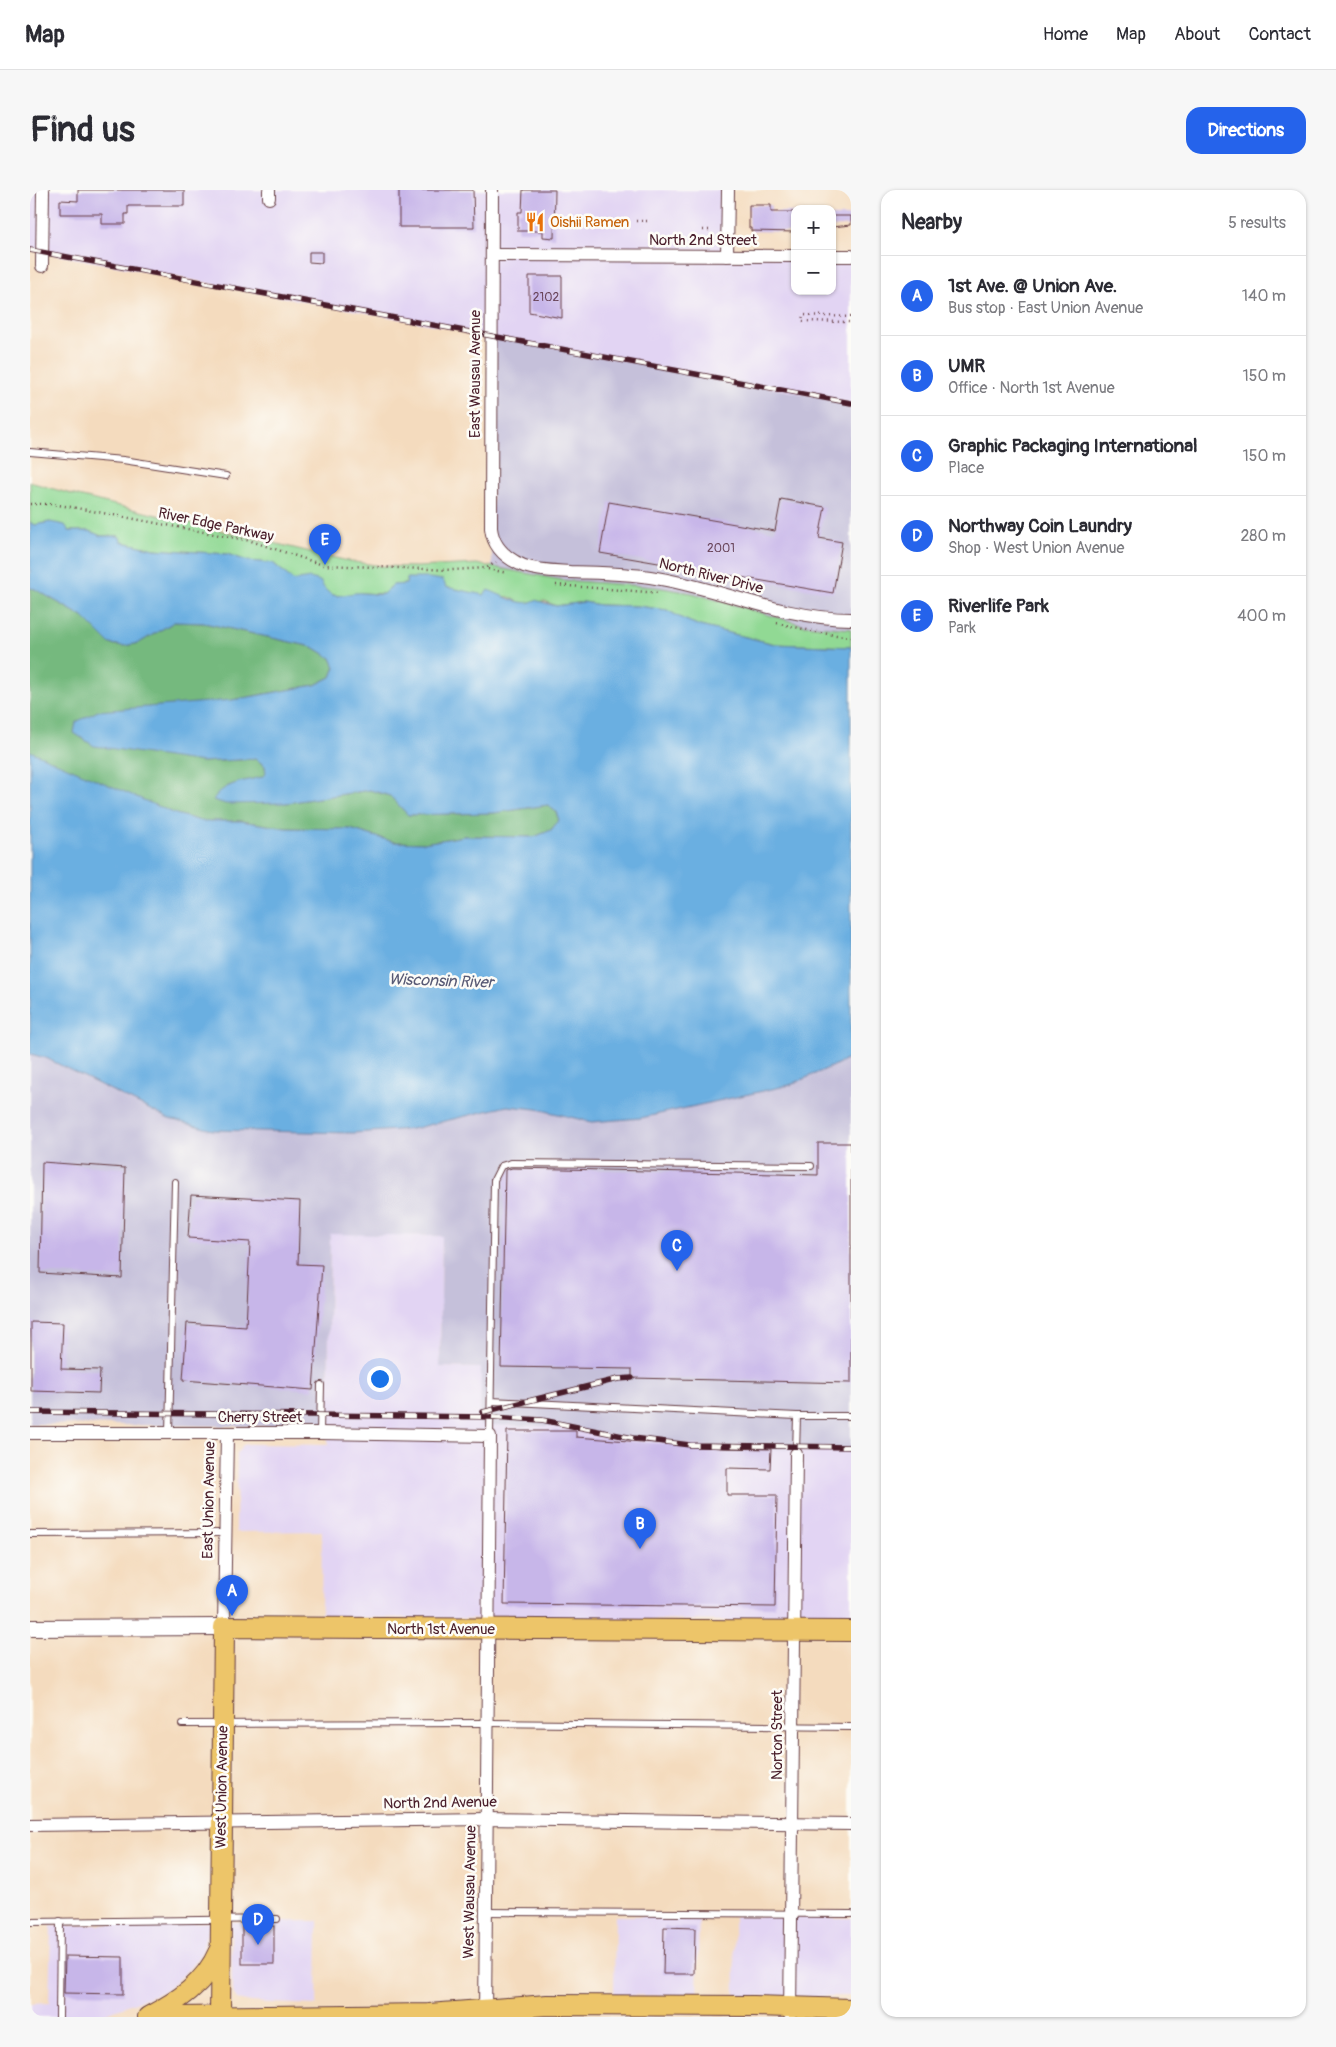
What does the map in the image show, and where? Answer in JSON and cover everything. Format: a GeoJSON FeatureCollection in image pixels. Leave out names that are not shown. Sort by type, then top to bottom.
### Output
{"type":"FeatureCollection","features":[{"type":"Feature","properties":{"kind":"main road","name":"North 1st Avenue"},"geometry":{"type":"LineString","coordinates":[[224,1627],[851,1632]]}},
{"type":"Feature","properties":{"kind":"main road","name":"West Union Avenue"},"geometry":{"type":"LineString","coordinates":[[220,2016],[224,1627]]}},
{"type":"Feature","properties":{"kind":"main road"},"geometry":{"type":"LineString","coordinates":[[148,2017],[177,2000],[200,1982],[210,1970],[221,1947]]}},
{"type":"Feature","properties":{"kind":"main road"},"geometry":{"type":"LineString","coordinates":[[174,2017],[485,2013],[547,2005],[790,2012],[851,2009]]}},
{"type":"Feature","properties":{"kind":"street"},"geometry":{"type":"LineString","coordinates":[[42,266],[43,190]]}},
{"type":"Feature","properties":{"kind":"street","name":"East Wausau Avenue"},"geometry":{"type":"LineString","coordinates":[[492,190],[491,528],[493,539],[505,555]]}},
{"type":"Feature","properties":{"kind":"street"},"geometry":{"type":"LineString","coordinates":[[727,256],[728,190]]}},
{"type":"Feature","properties":{"kind":"street","name":"North 2nd Street"},"geometry":{"type":"LineString","coordinates":[[492,255],[791,256]]}},
{"type":"Feature","properties":{"kind":"street"},"geometry":{"type":"LineString","coordinates":[[836,256],[851,256]]}},
{"type":"Feature","properties":{"kind":"street","name":"North River Drive"},"geometry":{"type":"LineString","coordinates":[[505,555],[521,564],[537,569],[648,577],[678,582],[792,614],[851,619]]}},
{"type":"Feature","properties":{"kind":"street","name":"Cherry Street"},"geometry":{"type":"LineString","coordinates":[[30,1433],[320,1433],[490,1436]]}},
{"type":"Feature","properties":{"kind":"street","name":"East Union Avenue"},"geometry":{"type":"LineString","coordinates":[[224,1627],[227,1433]]}},
{"type":"Feature","properties":{"kind":"street","name":"West Wausau Avenue"},"geometry":{"type":"LineString","coordinates":[[485,2013],[490,1436]]}},
{"type":"Feature","properties":{"kind":"street","name":"Norton Street"},"geometry":{"type":"LineString","coordinates":[[790,2012],[796,1454]]}},
{"type":"Feature","properties":{"kind":"street","name":"North 1st Avenue"},"geometry":{"type":"LineString","coordinates":[[30,1628],[224,1627]]}},
{"type":"Feature","properties":{"kind":"street","name":"North 2nd Avenue"},"geometry":{"type":"LineString","coordinates":[[30,1825],[487,1819],[851,1824]]}},
{"type":"Feature","properties":{"kind":"lane"},"geometry":{"type":"LineString","coordinates":[[30,452],[124,460],[226,476]]}},
{"type":"Feature","properties":{"kind":"lane"},"geometry":{"type":"LineString","coordinates":[[490,1436],[494,1180],[501,1166],[519,1163],[811,1166]]}},
{"type":"Feature","properties":{"kind":"lane"},"geometry":{"type":"LineString","coordinates":[[169,1433],[175,1182]]}},
{"type":"Feature","properties":{"kind":"lane"},"geometry":{"type":"LineString","coordinates":[[320,1433],[321,1385]]}},
{"type":"Feature","properties":{"kind":"lane"},"geometry":{"type":"LineString","coordinates":[[491,1401],[797,1416],[851,1416]]}},
{"type":"Feature","properties":{"kind":"lane"},"geometry":{"type":"LineString","coordinates":[[796,1454],[797,1416]]}},
{"type":"Feature","properties":{"kind":"lane"},"geometry":{"type":"LineString","coordinates":[[30,1534],[225,1533]]}},
{"type":"Feature","properties":{"kind":"lane"},"geometry":{"type":"LineString","coordinates":[[182,1724],[488,1723],[851,1727]]}},
{"type":"Feature","properties":{"kind":"lane"},"geometry":{"type":"LineString","coordinates":[[486,1912],[851,1914]]}},
{"type":"Feature","properties":{"kind":"lane"},"geometry":{"type":"LineString","coordinates":[[30,1922],[277,1919]]}},
{"type":"Feature","properties":{"kind":"lane"},"geometry":{"type":"LineString","coordinates":[[59,2017],[60,1921]]}},
{"type":"Feature","properties":{"kind":"path"},"geometry":{"type":"LineString","coordinates":[[636,221],[650,221]]}},
{"type":"Feature","properties":{"kind":"path"},"geometry":{"type":"LineString","coordinates":[[703,230],[710,230]]}},
{"type":"Feature","properties":{"kind":"path"},"geometry":{"type":"LineString","coordinates":[[851,317],[802,315],[802,321],[849,322],[851,324]]}},
{"type":"Feature","properties":{"kind":"path","name":"River Edge Parkway"},"geometry":{"type":"LineString","coordinates":[[30,504],[61,505],[241,538],[323,565],[396,569],[452,570],[487,568],[511,574]]}},
{"type":"Feature","properties":{"kind":"path"},"geometry":{"type":"LineString","coordinates":[[487,568],[505,555]]}},
{"type":"Feature","properties":{"kind":"path"},"geometry":{"type":"LineString","coordinates":[[551,585],[668,595]]}},
{"type":"Feature","properties":{"kind":"path"},"geometry":{"type":"LineString","coordinates":[[773,622],[821,633],[851,637]]}},
{"type":"Feature","properties":{"kind":"shaded area"},"geometry":{"type":"Polygon","coordinates":[[[30,190],[727,190],[726,256],[791,257],[791,295],[836,295],[836,257],[851,257],[851,403],[30,250],[30,190]]]}},
{"type":"Feature","properties":{"kind":"shaded area"},"geometry":{"type":"Polygon","coordinates":[[[492,336],[851,403],[851,629],[804,625],[692,593],[562,580],[492,567],[492,336]]]}},
{"type":"Feature","properties":{"kind":"shaded area"},"geometry":{"type":"Polygon","coordinates":[[[30,1054],[46,1058],[169,1119],[213,1130],[352,1133],[412,1129],[507,1106],[537,1109],[790,1085],[851,1058],[851,1451],[713,1447],[624,1438],[553,1426],[480,1425],[481,1368],[440,1367],[442,1236],[330,1234],[328,1427],[30,1424],[30,1054]]]}},
{"type":"Feature","properties":{"kind":"shaded area"},"geometry":{"type":"Polygon","coordinates":[[[330,1233],[442,1236],[440,1367],[481,1368],[499,1425],[553,1426],[624,1438],[713,1447],[851,1450],[851,1622],[321,1617],[322,1531],[236,1532],[237,1453],[243,1445],[249,1444],[328,1445],[330,1233]]]}},
{"type":"Feature","properties":{"kind":"shaded area"},"geometry":{"type":"Polygon","coordinates":[[[615,1916],[699,1916],[697,1996],[614,1995],[615,1916]]]}},
{"type":"Feature","properties":{"kind":"shaded area"},"geometry":{"type":"Polygon","coordinates":[[[734,1916],[851,1918],[851,1996],[735,1996],[734,1916]]]}},
{"type":"Feature","properties":{"kind":"shaded area"},"geometry":{"type":"Polygon","coordinates":[[[318,1921],[317,2005],[251,2002],[237,1999],[232,1991],[231,1922],[318,1921]]]}},
{"type":"Feature","properties":{"kind":"shaded area"},"geometry":{"type":"Polygon","coordinates":[[[210,1922],[202,1951],[196,1962],[167,1990],[96,2017],[30,2017],[30,2004],[49,2003],[51,1926],[210,1922]]]}},
{"type":"Feature","properties":{"kind":"green space"},"geometry":{"type":"Polygon","coordinates":[[[30,482],[78,496],[348,561],[382,566],[417,567],[477,564],[562,580],[656,587],[692,593],[804,625],[851,629],[851,647],[775,644],[700,626],[667,610],[638,606],[600,605],[584,602],[556,606],[545,601],[521,603],[509,597],[472,594],[446,587],[406,584],[393,585],[383,594],[331,595],[325,590],[300,579],[294,581],[273,563],[248,561],[227,554],[154,549],[122,542],[119,536],[101,536],[90,531],[68,531],[50,522],[34,525],[30,522],[30,482]]]}},
{"type":"Feature","properties":{"kind":"green space"},"geometry":{"type":"Polygon","coordinates":[[[30,588],[35,589],[83,617],[110,644],[124,646],[139,643],[174,622],[204,623],[313,647],[331,658],[335,667],[331,677],[315,685],[232,700],[202,762],[256,759],[265,766],[266,773],[262,777],[228,786],[286,803],[370,790],[390,796],[408,815],[494,813],[548,805],[556,812],[559,820],[551,830],[534,837],[464,836],[424,843],[394,842],[350,829],[285,828],[241,821],[201,821],[176,814],[38,756],[30,751],[30,588]]]}},
{"type":"Feature","properties":{"kind":"water","name":"Wisconsin River"},"geometry":{"type":"Polygon","coordinates":[[[30,522],[34,525],[50,522],[65,525],[69,531],[90,531],[101,536],[119,536],[122,542],[154,549],[227,554],[248,561],[273,563],[294,581],[310,578],[320,581],[329,593],[339,596],[356,593],[383,594],[393,585],[406,584],[407,578],[429,578],[443,580],[446,587],[484,595],[488,590],[525,603],[535,600],[556,606],[584,602],[667,610],[700,626],[775,644],[851,647],[851,1058],[790,1085],[641,1118],[591,1122],[537,1109],[507,1106],[412,1129],[353,1133],[213,1130],[169,1119],[46,1058],[30,1054],[30,751],[176,814],[201,821],[241,821],[285,828],[350,829],[394,842],[424,843],[464,836],[534,837],[551,830],[559,820],[556,812],[548,805],[494,813],[408,815],[390,796],[370,790],[286,803],[226,804],[213,800],[217,794],[228,786],[262,777],[266,773],[265,766],[256,759],[202,762],[94,746],[74,733],[76,722],[98,711],[232,700],[315,685],[331,677],[335,667],[331,658],[313,647],[204,623],[174,622],[139,643],[124,646],[110,644],[83,617],[35,589],[30,588],[30,522]]]}},
{"type":"Feature","properties":{"kind":"building"},"geometry":{"type":"Polygon","coordinates":[[[78,190],[184,190],[184,206],[128,206],[128,214],[125,214],[125,224],[102,224],[102,214],[60,214],[60,200],[78,201],[78,190]]]}},
{"type":"Feature","properties":{"kind":"building"},"geometry":{"type":"Polygon","coordinates":[[[399,190],[473,190],[474,227],[399,227],[399,190]]]}},
{"type":"Feature","properties":{"kind":"building","name":"Oishii Ramen"},"geometry":{"type":"Polygon","coordinates":[[[523,190],[555,190],[554,238],[543,237],[543,231],[518,231],[518,212],[522,212],[523,190]]]}},
{"type":"Feature","properties":{"kind":"building"},"geometry":{"type":"Polygon","coordinates":[[[749,205],[771,205],[771,212],[791,212],[791,232],[751,231],[751,228],[749,228],[749,205]]]}},
{"type":"Feature","properties":{"kind":"building"},"geometry":{"type":"Polygon","coordinates":[[[836,216],[851,216],[851,225],[836,227],[836,216]]]}},
{"type":"Feature","properties":{"kind":"building"},"geometry":{"type":"Polygon","coordinates":[[[309,252],[322,252],[322,263],[309,262],[309,252]]]}},
{"type":"Feature","properties":{"kind":"building"},"geometry":{"type":"Polygon","coordinates":[[[529,276],[562,276],[562,318],[529,312],[529,276]]]}},
{"type":"Feature","properties":{"kind":"building"},"geometry":{"type":"Polygon","coordinates":[[[781,499],[825,507],[819,538],[842,542],[833,593],[600,553],[609,502],[775,531],[781,499]]]}},
{"type":"Feature","properties":{"kind":"building"},"geometry":{"type":"Polygon","coordinates":[[[818,1143],[851,1143],[851,1383],[632,1378],[632,1369],[501,1367],[505,1170],[512,1168],[818,1175],[818,1143]]]}},
{"type":"Feature","properties":{"kind":"building"},"geometry":{"type":"Polygon","coordinates":[[[42,1162],[125,1168],[122,1278],[40,1273],[42,1162]]]}},
{"type":"Feature","properties":{"kind":"building"},"geometry":{"type":"Polygon","coordinates":[[[191,1195],[300,1201],[298,1264],[322,1265],[313,1390],[183,1380],[187,1323],[246,1327],[250,1242],[188,1238],[191,1195]]]}},
{"type":"Feature","properties":{"kind":"building"},"geometry":{"type":"Polygon","coordinates":[[[31,1322],[63,1323],[61,1369],[100,1370],[99,1393],[31,1391],[31,1322]]]}},
{"type":"Feature","properties":{"kind":"building"},"geometry":{"type":"Polygon","coordinates":[[[507,1431],[576,1431],[576,1437],[721,1448],[771,1449],[770,1469],[727,1468],[727,1495],[777,1495],[775,1607],[504,1604],[507,1431]]]}},
{"type":"Feature","properties":{"kind":"building"},"geometry":{"type":"Polygon","coordinates":[[[242,1926],[274,1926],[274,1964],[242,1964],[242,1926]]]}},
{"type":"Feature","properties":{"kind":"building"},"geometry":{"type":"Polygon","coordinates":[[[664,1927],[695,1928],[694,1974],[663,1974],[664,1927]]]}},
{"type":"Feature","properties":{"kind":"building"},"geometry":{"type":"Polygon","coordinates":[[[65,1956],[123,1957],[123,1994],[64,1993],[65,1956]]]}},
{"type":"Feature","properties":{"kind":"railway"},"geometry":{"type":"LineString","coordinates":[[30,250],[851,403]]}},
{"type":"Feature","properties":{"kind":"railway"},"geometry":{"type":"LineString","coordinates":[[483,1412],[618,1379],[632,1378]]}},
{"type":"Feature","properties":{"kind":"railway"},"geometry":{"type":"LineString","coordinates":[[30,1412],[491,1417],[542,1420],[633,1438],[690,1445],[851,1447]]}},
{"type":"Feature","properties":{"kind":"place","name":"Oishii Ramen"},"geometry":{"type":"Point","coordinates":[535,222]}},
{"type":"Feature","properties":{"kind":"place","name":"Riverlife Park"},"geometry":{"type":"Point","coordinates":[325,565]}},
{"type":"Feature","properties":{"kind":"place","name":"Graphic Packaging International"},"geometry":{"type":"Point","coordinates":[677,1271]}},
{"type":"Feature","properties":{"kind":"place","name":"UMR"},"geometry":{"type":"Point","coordinates":[640,1549]}},
{"type":"Feature","properties":{"kind":"place","name":"1st Ave. @ Union Ave."},"geometry":{"type":"Point","coordinates":[232,1616]}},
{"type":"Feature","properties":{"kind":"place","name":"Northway Coin Laundry"},"geometry":{"type":"Point","coordinates":[258,1945]}}]}
